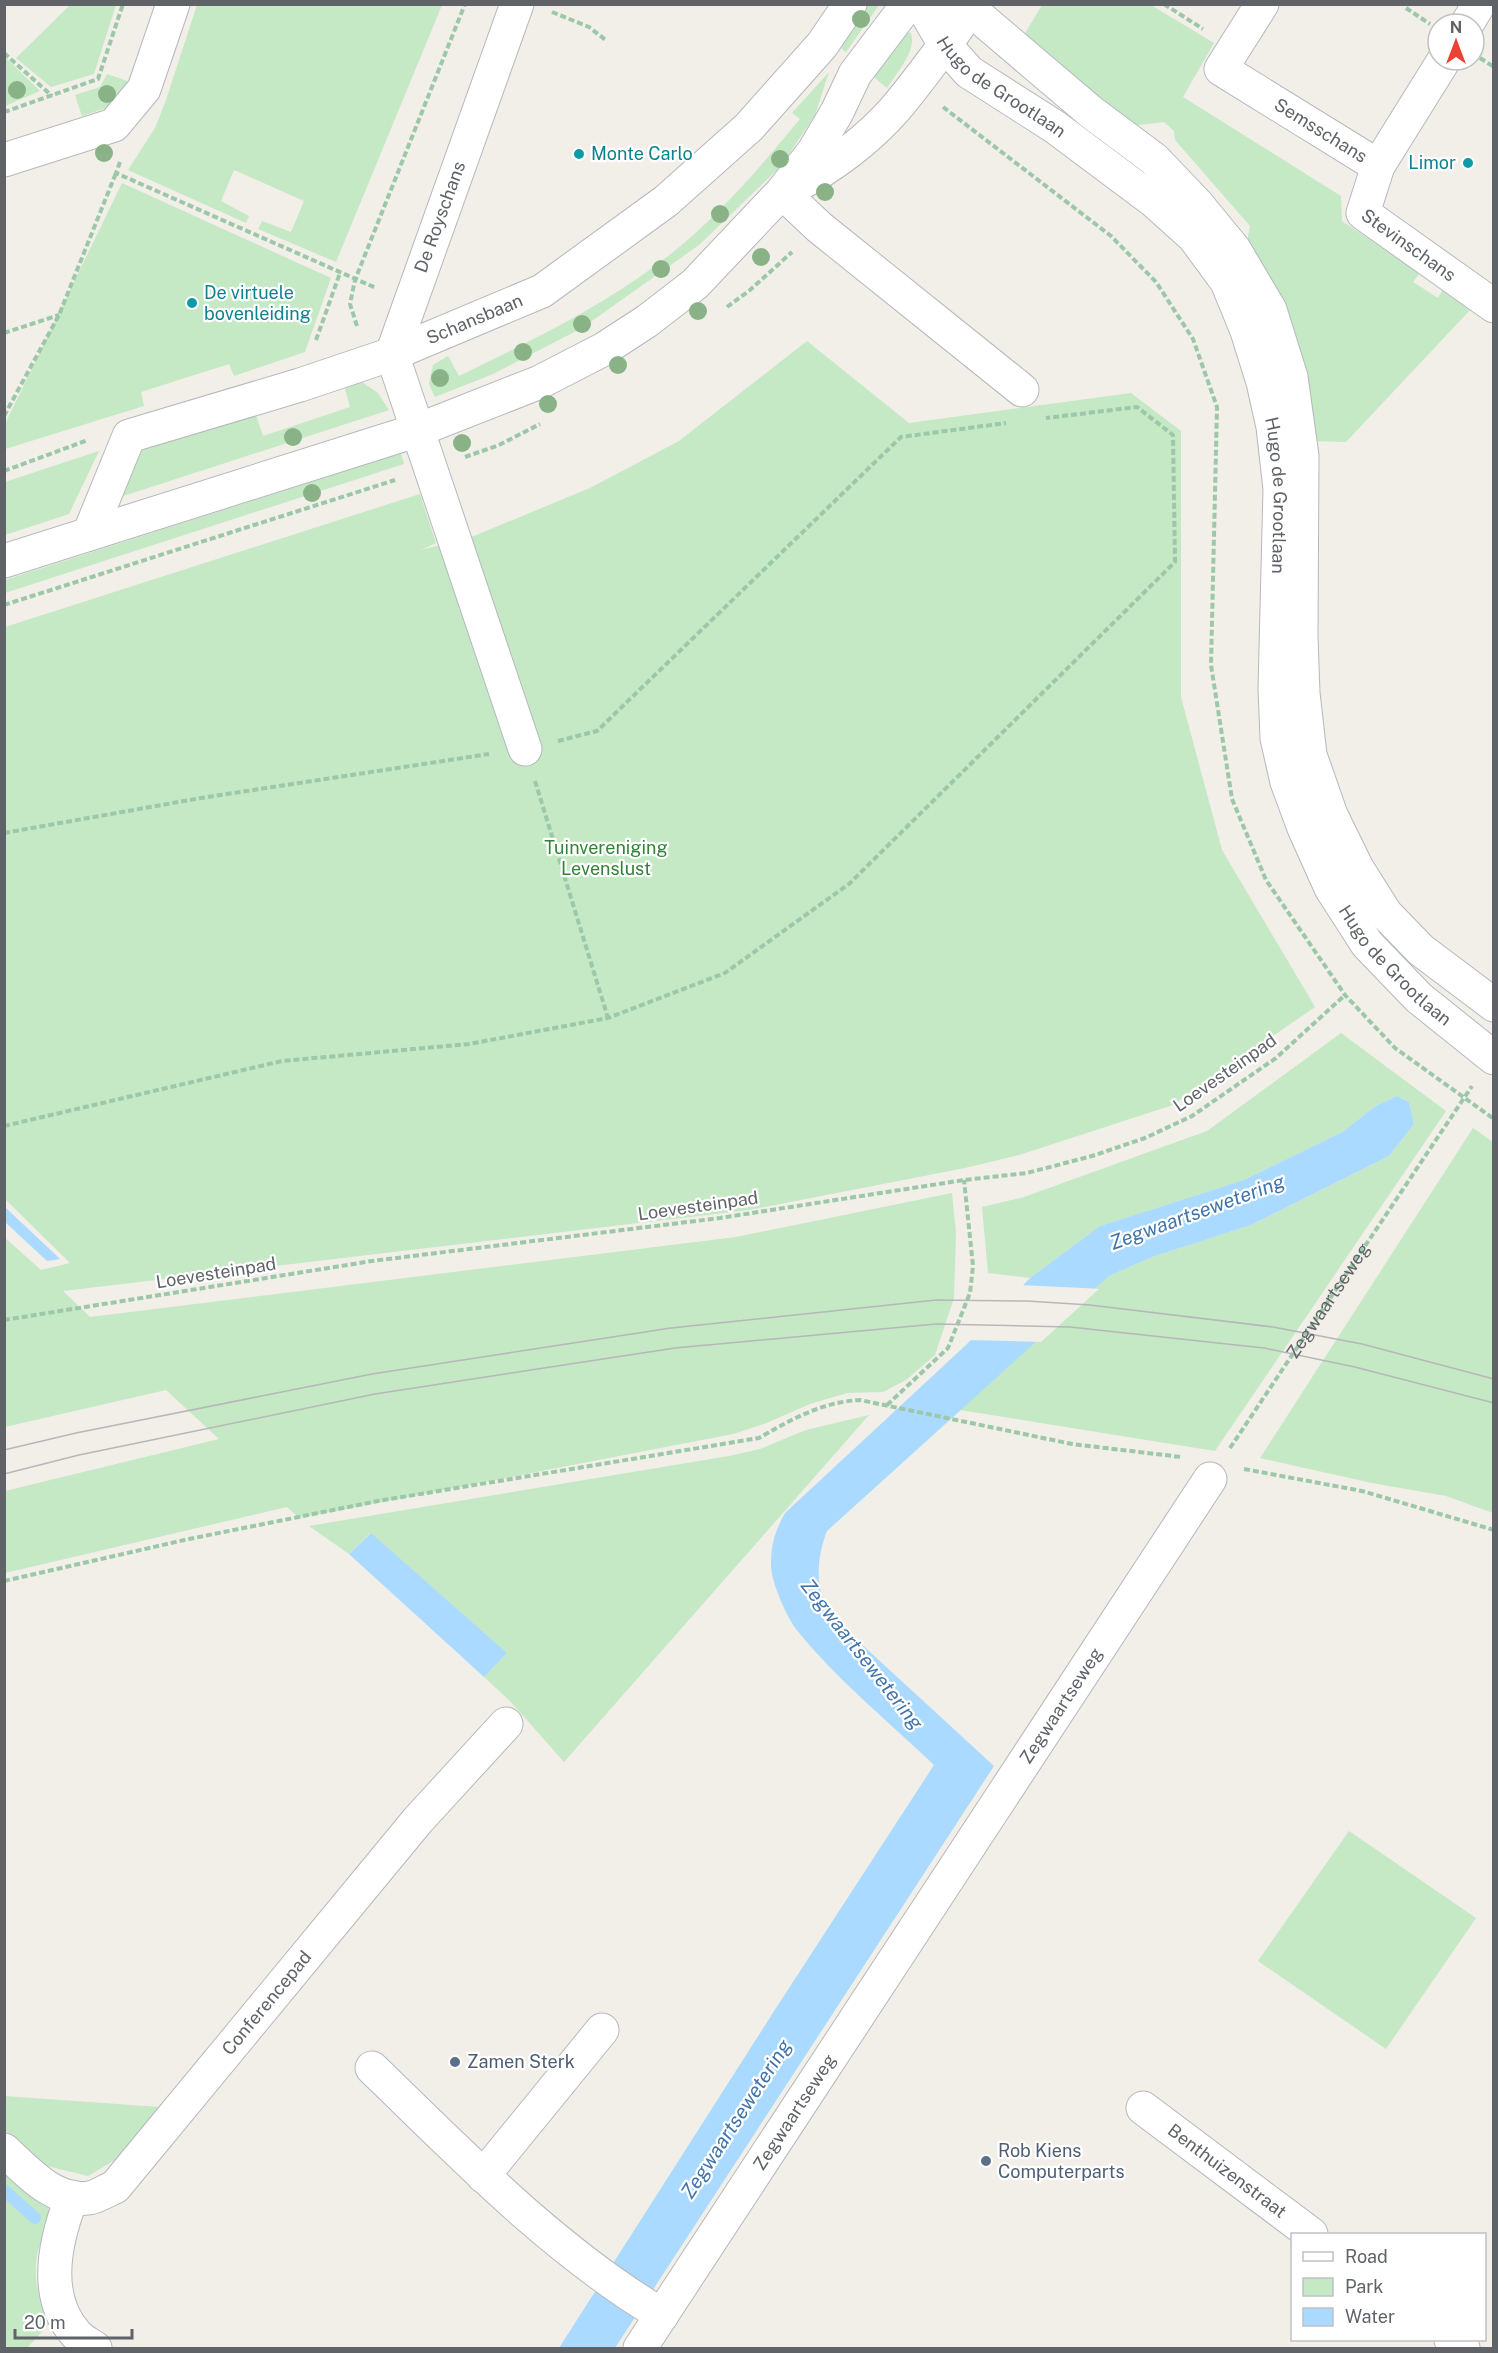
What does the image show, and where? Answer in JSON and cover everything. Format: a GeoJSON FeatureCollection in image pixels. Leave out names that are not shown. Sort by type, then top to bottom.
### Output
{"type":"FeatureCollection","features":[{"type":"Feature","properties":{"kind":"street"},"geometry":{"type":"LineString","coordinates":[[4,160],[114,125],[144,89],[173,4]]}},
{"type":"Feature","properties":{"kind":"street","name":"Schansbaan"},"geometry":{"type":"LineString","coordinates":[[129,436],[300,385],[392,354],[542,291],[666,201],[749,127],[822,45],[850,4]]}},
{"type":"Feature","properties":{"kind":"street"},"geometry":{"type":"LineString","coordinates":[[4,561],[418,430],[540,382],[604,349],[695,284],[782,192],[814,151],[837,112],[855,74],[908,4]]}},
{"type":"Feature","properties":{"kind":"street","name":"Hugo de Grootlaan"},"geometry":{"type":"LineString","coordinates":[[921,4],[945,45],[969,72],[1055,127],[1154,201],[1194,237],[1227,282],[1247,331],[1263,382],[1273,427],[1280,489],[1275,689],[1277,738],[1287,782],[1304,828],[1331,888],[1367,944],[1419,998],[1494,1058]]}},
{"type":"Feature","properties":{"kind":"street","name":"Semsschans"},"geometry":{"type":"LineString","coordinates":[[1262,4],[1221,69],[1378,166],[1437,72]]}},
{"type":"Feature","properties":{"kind":"street"},"geometry":{"type":"LineString","coordinates":[[782,192],[823,171],[879,126],[945,45],[966,6]]}},
{"type":"Feature","properties":{"kind":"street","name":"Hugo de Grootlaan"},"geometry":{"type":"LineString","coordinates":[[966,6],[1091,112],[1154,159],[1197,204],[1234,249],[1270,310],[1291,377],[1302,456],[1301,649],[1310,755],[1331,815],[1358,868],[1386,914],[1420,950],[1494,1005]]}},
{"type":"Feature","properties":{"kind":"street","name":"De Royschans"},"geometry":{"type":"LineString","coordinates":[[392,354],[410,302],[531,7]]}},
{"type":"Feature","properties":{"kind":"street","name":"Stevinschans"},"geometry":{"type":"LineString","coordinates":[[1378,166],[1364,213],[1494,306]]}},
{"type":"Feature","properties":{"kind":"street"},"geometry":{"type":"LineString","coordinates":[[782,192],[819,227],[1022,390]]}},
{"type":"Feature","properties":{"kind":"street"},"geometry":{"type":"LineString","coordinates":[[392,354],[525,749]]}},
{"type":"Feature","properties":{"kind":"street"},"geometry":{"type":"LineString","coordinates":[[89,534],[129,436]]}},
{"type":"Feature","properties":{"kind":"street","name":"Zegwaartseweg"},"geometry":{"type":"LineString","coordinates":[[640,2349],[654,2311],[1214,1472]]}},
{"type":"Feature","properties":{"kind":"street","name":"Conferencepad"},"geometry":{"type":"LineString","coordinates":[[4,2150],[44,2187],[72,2197],[90,2198],[115,2187],[418,1820],[507,1724]]}},
{"type":"Feature","properties":{"kind":"street"},"geometry":{"type":"LineString","coordinates":[[483,2176],[602,2030]]}},
{"type":"Feature","properties":{"kind":"street"},"geometry":{"type":"LineString","coordinates":[[372,2068],[483,2176],[580,2258],[654,2311]]}},
{"type":"Feature","properties":{"kind":"street","name":"Benthuizenstraat"},"geometry":{"type":"LineString","coordinates":[[1143,2108],[1308,2233]]}},
{"type":"Feature","properties":{"kind":"street"},"geometry":{"type":"LineString","coordinates":[[72,2197],[62,2222],[56,2255],[54,2286],[62,2310],[76,2334],[95,2349]]}},
{"type":"Feature","properties":{"kind":"path"},"geometry":{"type":"LineString","coordinates":[[4,112],[98,79],[123,4]]}},
{"type":"Feature","properties":{"kind":"path"},"geometry":{"type":"LineString","coordinates":[[392,354],[363,343],[350,304],[355,280],[465,4]]}},
{"type":"Feature","properties":{"kind":"path"},"geometry":{"type":"LineString","coordinates":[[1164,4],[1234,48]]}},
{"type":"Feature","properties":{"kind":"path"},"geometry":{"type":"LineString","coordinates":[[531,7],[589,27],[607,41]]}},
{"type":"Feature","properties":{"kind":"path"},"geometry":{"type":"LineString","coordinates":[[1406,8],[1426,21]]}},
{"type":"Feature","properties":{"kind":"path"},"geometry":{"type":"LineString","coordinates":[[4,53],[52,96]]}},
{"type":"Feature","properties":{"kind":"path"},"geometry":{"type":"LineString","coordinates":[[943,107],[1111,236],[1156,282],[1192,339],[1217,407],[1211,665],[1232,799],[1266,880],[1345,994],[1395,1048],[1494,1119]]}},
{"type":"Feature","properties":{"kind":"path"},"geometry":{"type":"LineString","coordinates":[[4,416],[59,315],[116,173],[124,150],[114,125]]}},
{"type":"Feature","properties":{"kind":"path"},"geometry":{"type":"LineString","coordinates":[[116,173],[355,280],[410,302]]}},
{"type":"Feature","properties":{"kind":"path"},"geometry":{"type":"LineString","coordinates":[[300,385],[340,273]]}},
{"type":"Feature","properties":{"kind":"path"},"geometry":{"type":"LineString","coordinates":[[4,333],[59,315]]}},
{"type":"Feature","properties":{"kind":"path"},"geometry":{"type":"LineString","coordinates":[[4,1126],[282,1061],[469,1044],[608,1018],[725,973],[849,884],[1175,562],[1173,435],[1137,407],[1043,419]]}},
{"type":"Feature","properties":{"kind":"path"},"geometry":{"type":"LineString","coordinates":[[4,833],[201,798],[525,749],[597,731],[901,437],[1007,423]]}},
{"type":"Feature","properties":{"kind":"path"},"geometry":{"type":"LineString","coordinates":[[4,471],[93,438],[129,436]]}},
{"type":"Feature","properties":{"kind":"path"},"geometry":{"type":"LineString","coordinates":[[525,749],[608,1018]]}},
{"type":"Feature","properties":{"kind":"path","name":"Loevesteinpad"},"geometry":{"type":"LineString","coordinates":[[4,1320],[372,1262],[720,1218],[964,1180],[1027,1173],[1092,1156],[1145,1138],[1192,1116],[1276,1058],[1345,994]]}},
{"type":"Feature","properties":{"kind":"path","name":"Zegwaartseweg"},"geometry":{"type":"LineString","coordinates":[[1214,1472],[1462,1098]]}},
{"type":"Feature","properties":{"kind":"path"},"geometry":{"type":"LineString","coordinates":[[887,1405],[948,1348],[970,1293],[973,1266],[964,1180]]}},
{"type":"Feature","properties":{"kind":"path"},"geometry":{"type":"LineString","coordinates":[[4,1581],[189,1539],[378,1501],[759,1438],[794,1418],[838,1401],[860,1400],[1072,1444],[1194,1458],[1214,1472],[1362,1491],[1494,1530]]}},
{"type":"Feature","properties":{"kind":"green space"},"geometry":{"type":"Polygon","coordinates":[[[70,5],[116,5],[94,74],[51,87],[16,58],[70,5]]]}},
{"type":"Feature","properties":{"kind":"green space"},"geometry":{"type":"Polygon","coordinates":[[[197,5],[442,5],[336,262],[258,229],[262,221],[291,232],[304,201],[234,170],[221,201],[249,216],[246,223],[128,170],[155,128],[197,5]]]}},
{"type":"Feature","properties":{"kind":"green space"},"geometry":{"type":"Polygon","coordinates":[[[859,5],[879,5],[846,52],[832,41],[859,5]]]}},
{"type":"Feature","properties":{"kind":"green space"},"geometry":{"type":"Polygon","coordinates":[[[1042,5],[1151,5],[1214,43],[1183,97],[1341,196],[1342,221],[1420,273],[1413,282],[1438,298],[1444,288],[1472,308],[1346,442],[1310,441],[1246,247],[1250,226],[1175,140],[1174,131],[1164,122],[1122,127],[1021,40],[1042,5]]]}},
{"type":"Feature","properties":{"kind":"green space"},"geometry":{"type":"Polygon","coordinates":[[[910,32],[912,38],[909,53],[887,88],[864,69],[898,36],[910,32]]]}},
{"type":"Feature","properties":{"kind":"green space"},"geometry":{"type":"Polygon","coordinates":[[[5,57],[40,91],[5,106],[5,57]]]}},
{"type":"Feature","properties":{"kind":"green space"},"geometry":{"type":"Polygon","coordinates":[[[829,72],[815,115],[781,166],[699,245],[582,328],[493,374],[435,397],[429,384],[433,365],[448,356],[459,376],[585,311],[632,282],[676,250],[732,197],[767,159],[800,119],[792,113],[829,72]]]}},
{"type":"Feature","properties":{"kind":"green space"},"geometry":{"type":"Polygon","coordinates":[[[107,74],[130,82],[112,106],[82,116],[75,95],[100,87],[107,74]]]}},
{"type":"Feature","properties":{"kind":"green space"},"geometry":{"type":"Polygon","coordinates":[[[122,183],[331,278],[305,352],[234,376],[229,364],[141,392],[144,406],[5,449],[5,424],[122,183]]]}},
{"type":"Feature","properties":{"kind":"green space","name":"Tuinvereniging Levenslust"},"geometry":{"type":"Polygon","coordinates":[[[807,341],[909,423],[1131,393],[1181,431],[1181,697],[1222,850],[1315,1007],[1173,1105],[1019,1155],[965,1168],[749,1210],[63,1291],[90,1317],[736,1237],[952,1193],[956,1233],[954,1298],[935,1355],[906,1380],[883,1392],[847,1393],[810,1404],[764,1424],[733,1434],[299,1518],[287,1507],[5,1573],[5,1491],[219,1439],[166,1390],[5,1427],[4,1237],[41,1270],[70,1263],[5,1199],[5,627],[420,494],[436,543],[421,550],[474,536],[590,488],[679,441],[807,341]]]}},
{"type":"Feature","properties":{"kind":"green space"},"geometry":{"type":"Polygon","coordinates":[[[362,382],[378,393],[389,410],[111,500],[135,452],[256,415],[263,436],[350,407],[344,385],[362,382]]]}},
{"type":"Feature","properties":{"kind":"green space"},"geometry":{"type":"Polygon","coordinates":[[[99,451],[69,514],[5,535],[5,482],[99,451]]]}},
{"type":"Feature","properties":{"kind":"green space"},"geometry":{"type":"Polygon","coordinates":[[[401,453],[404,464],[5,593],[5,580],[401,453]]]}},
{"type":"Feature","properties":{"kind":"green space"},"geometry":{"type":"Polygon","coordinates":[[[1341,1033],[1446,1111],[1215,1451],[960,1410],[1109,1276],[1152,1257],[1251,1225],[1389,1156],[1414,1124],[1409,1102],[1397,1096],[1374,1107],[1344,1131],[1244,1180],[1100,1226],[1030,1278],[988,1273],[982,1207],[1024,1197],[1207,1131],[1341,1033]]]}},
{"type":"Feature","properties":{"kind":"green space"},"geometry":{"type":"Polygon","coordinates":[[[1473,1128],[1493,1142],[1493,1513],[1446,1496],[1372,1483],[1260,1458],[1473,1128]]]}},
{"type":"Feature","properties":{"kind":"green space"},"geometry":{"type":"Polygon","coordinates":[[[869,1415],[564,1762],[510,1701],[484,1677],[507,1653],[370,1533],[349,1554],[309,1526],[729,1456],[760,1449],[806,1430],[869,1415]]]}},
{"type":"Feature","properties":{"kind":"green space"},"geometry":{"type":"Polygon","coordinates":[[[1349,1831],[1476,1918],[1386,2049],[1258,1961],[1349,1831]]]}},
{"type":"Feature","properties":{"kind":"green space"},"geometry":{"type":"Polygon","coordinates":[[[4,2096],[160,2107],[120,2157],[88,2176],[47,2166],[5,2131],[4,2096]]]}},
{"type":"Feature","properties":{"kind":"green space"},"geometry":{"type":"Polygon","coordinates":[[[4,2163],[40,2193],[50,2212],[50,2219],[38,2249],[36,2282],[50,2323],[27,2348],[5,2348],[4,2163]]]}},
{"type":"Feature","properties":{"kind":"water","name":"Zegwaartsewetering"},"geometry":{"type":"Polygon","coordinates":[[[1397,1096],[1409,1102],[1414,1124],[1389,1156],[1251,1225],[1152,1257],[1109,1276],[827,1531],[821,1549],[819,1578],[820,1588],[829,1609],[845,1629],[994,1766],[615,2348],[559,2348],[934,1765],[845,1682],[792,1623],[776,1589],[771,1565],[774,1538],[785,1513],[967,1344],[1030,1278],[1100,1226],[1244,1180],[1344,1131],[1374,1107],[1397,1096]]]}},
{"type":"Feature","properties":{"kind":"water"},"geometry":{"type":"Polygon","coordinates":[[[5,1207],[60,1259],[47,1261],[5,1222],[5,1207]]]}},
{"type":"Feature","properties":{"kind":"water"},"geometry":{"type":"Polygon","coordinates":[[[371,1533],[507,1653],[484,1677],[349,1554],[371,1533]]]}},
{"type":"Feature","properties":{"kind":"pier"},"geometry":{"type":"Polygon","coordinates":[[[1019,1285],[1099,1289],[1041,1342],[968,1340],[1019,1285]]]}},
{"type":"Feature","properties":{"kind":"waterway"},"geometry":{"type":"LineString","coordinates":[[4,2190],[35,2218]]}},
{"type":"Feature","properties":{"kind":"tram line"},"geometry":{"type":"LineString","coordinates":[[4,1450],[76,1433],[372,1374],[671,1328],[936,1300],[1027,1301],[1090,1305],[1273,1327],[1362,1344],[1494,1379]]}},
{"type":"Feature","properties":{"kind":"tram line"},"geometry":{"type":"LineString","coordinates":[[4,1474],[79,1455],[375,1394],[675,1348],[936,1324],[1070,1327],[1264,1348],[1355,1367],[1494,1403]]}},
{"type":"Feature","properties":{"kind":"place","name":"Monte Carlo"},"geometry":{"type":"Point","coordinates":[579,154]}},
{"type":"Feature","properties":{"kind":"place","name":"Limor"},"geometry":{"type":"Point","coordinates":[1468,163]}},
{"type":"Feature","properties":{"kind":"place","name":"De virtuele bovenleiding"},"geometry":{"type":"Point","coordinates":[192,303]}},
{"type":"Feature","properties":{"kind":"place","name":"Zamen Sterk"},"geometry":{"type":"Point","coordinates":[455,2062]}},
{"type":"Feature","properties":{"kind":"place","name":"Rob Kiens Computerparts"},"geometry":{"type":"Point","coordinates":[986,2161]}}]}
